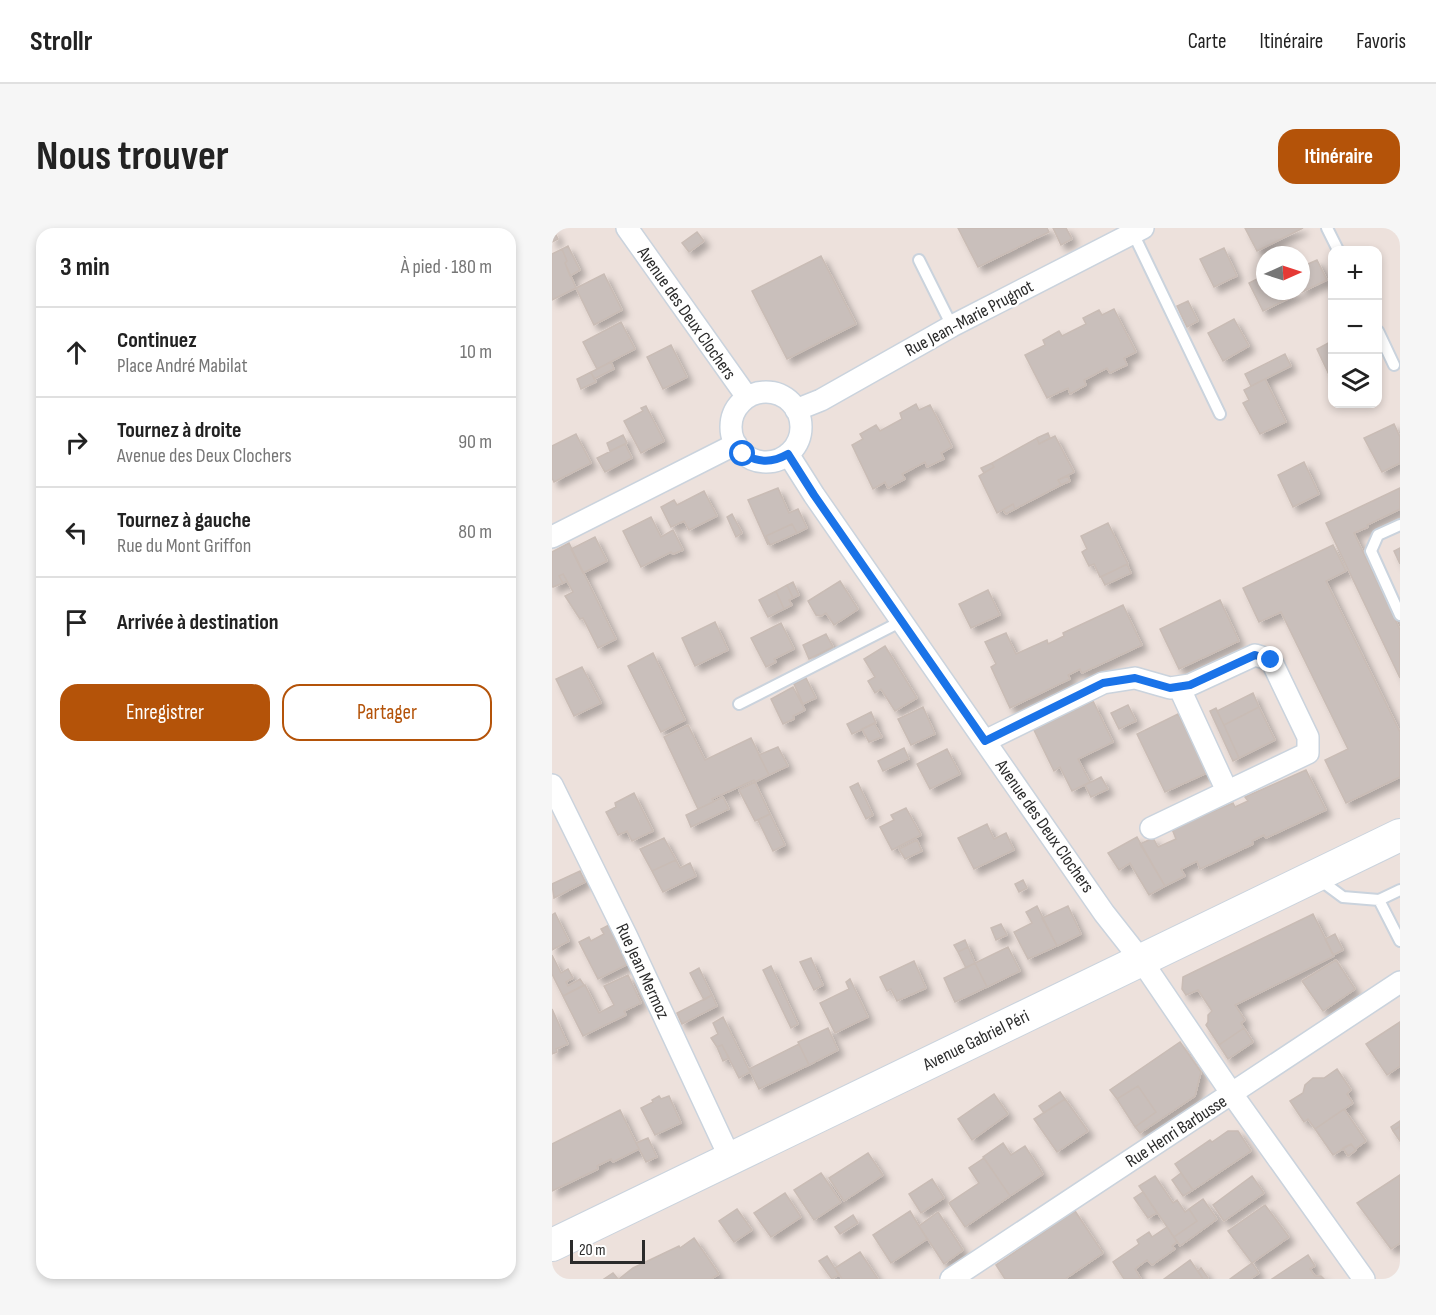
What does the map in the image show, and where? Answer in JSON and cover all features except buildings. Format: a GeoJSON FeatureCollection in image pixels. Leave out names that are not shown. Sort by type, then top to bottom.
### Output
{"type":"FeatureCollection","features":[{"type":"Feature","properties":{"kind":"street","name":"Avenue des Deux Clochers"},"geometry":{"type":"LineString","coordinates":[[627,228],[747,398]]}},
{"type":"Feature","properties":{"kind":"street","name":"Rue Jean-Marie Prugnot"},"geometry":{"type":"LineString","coordinates":[[796,410],[821,400],[952,326],[1136,230]]}},
{"type":"Feature","properties":{"kind":"street"},"geometry":{"type":"LineString","coordinates":[[768,392],[780,395],[796,410],[800,421],[800,433],[796,444],[788,454],[772,461],[754,460],[743,454],[736,444],[732,435],[733,414],[747,398],[757,393],[768,392]]}},
{"type":"Feature","properties":{"kind":"street"},"geometry":{"type":"LineString","coordinates":[[552,537],[736,444]]}},
{"type":"Feature","properties":{"kind":"street","name":"Avenue des Deux Clochers"},"geometry":{"type":"LineString","coordinates":[[788,454],[814,495],[1104,912],[1141,960],[1232,1094]]}},
{"type":"Feature","properties":{"kind":"street"},"geometry":{"type":"LineString","coordinates":[[985,741],[1103,683],[1135,678],[1170,688],[1179,687],[1190,685],[1255,655],[1271,660],[1308,737],[1308,753],[1151,828]]}},
{"type":"Feature","properties":{"kind":"street"},"geometry":{"type":"LineString","coordinates":[[1179,687],[1227,792]]}},
{"type":"Feature","properties":{"kind":"street","name":"Rue Jean Mermoz"},"geometry":{"type":"LineString","coordinates":[[552,785],[730,1158]]}},
{"type":"Feature","properties":{"kind":"street","name":"Avenue Gabriel Péri"},"geometry":{"type":"LineString","coordinates":[[552,1245],[1400,835]]}},
{"type":"Feature","properties":{"kind":"street","name":"Rue Henri Barbusse"},"geometry":{"type":"LineString","coordinates":[[951,1279],[1400,982]]}},
{"type":"Feature","properties":{"kind":"street"},"geometry":{"type":"LineString","coordinates":[[1232,1094],[1364,1279]]}},
{"type":"Feature","properties":{"kind":"lane"},"geometry":{"type":"LineString","coordinates":[[1327,228],[1336,246]]}},
{"type":"Feature","properties":{"kind":"lane"},"geometry":{"type":"LineString","coordinates":[[1136,230],[1220,414]]}},
{"type":"Feature","properties":{"kind":"lane"},"geometry":{"type":"LineString","coordinates":[[919,260],[952,326]]}},
{"type":"Feature","properties":{"kind":"lane"},"geometry":{"type":"LineString","coordinates":[[1382,341],[1394,365]]}},
{"type":"Feature","properties":{"kind":"lane"},"geometry":{"type":"LineString","coordinates":[[1400,525],[1378,535],[1371,551],[1400,615]]}},
{"type":"Feature","properties":{"kind":"lane"},"geometry":{"type":"LineString","coordinates":[[739,704],[902,621]]}},
{"type":"Feature","properties":{"kind":"lane"},"geometry":{"type":"LineString","coordinates":[[1314,876],[1343,897],[1379,900],[1400,890]]}},
{"type":"Feature","properties":{"kind":"lane"},"geometry":{"type":"LineString","coordinates":[[1379,900],[1400,941]]}},
{"type":"Feature","properties":{"kind":"route"},"geometry":{"type":"LineString","coordinates":[[743,454],[754,460],[766,462],[778,460],[788,454],[985,741],[1103,683],[1135,678],[1170,688],[1190,685],[1255,655],[1271,660]]}}]}
